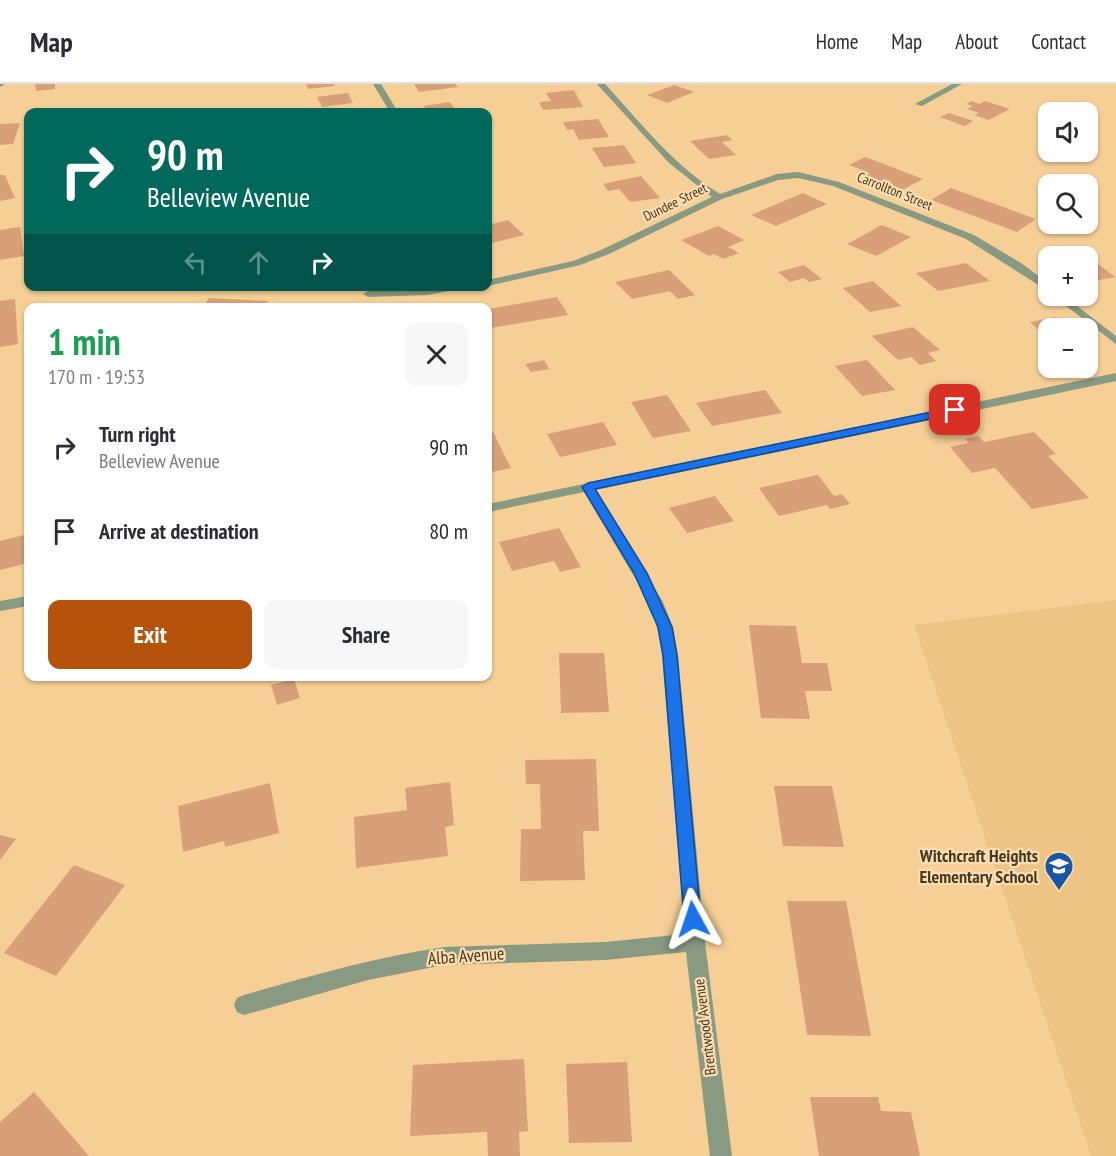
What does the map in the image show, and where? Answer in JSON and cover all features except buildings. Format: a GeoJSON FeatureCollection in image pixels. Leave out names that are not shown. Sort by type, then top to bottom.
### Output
{"type":"FeatureCollection","features":[{"type":"Feature","properties":{"kind":"street"},"geometry":{"type":"LineString","coordinates":[[377,84],[392,108]]}},
{"type":"Feature","properties":{"kind":"street","name":"Dundee Street"},"geometry":{"type":"LineString","coordinates":[[601,84],[686,175],[705,190],[719,197]]}},
{"type":"Feature","properties":{"kind":"street"},"geometry":{"type":"LineString","coordinates":[[919,104],[958,84]]}},
{"type":"Feature","properties":{"kind":"street","name":"Carrollton Street"},"geometry":{"type":"LineString","coordinates":[[719,197],[783,176],[798,175],[825,180],[979,241],[1038,281]]}},
{"type":"Feature","properties":{"kind":"street","name":"Dundee Street"},"geometry":{"type":"LineString","coordinates":[[492,282],[545,272],[591,258],[719,197]]}},
{"type":"Feature","properties":{"kind":"street"},"geometry":{"type":"LineString","coordinates":[[368,294],[428,291]]}},
{"type":"Feature","properties":{"kind":"street"},"geometry":{"type":"LineString","coordinates":[[1071,306],[1116,341]]}},
{"type":"Feature","properties":{"kind":"street"},"geometry":{"type":"LineString","coordinates":[[492,507],[1116,377]]}},
{"type":"Feature","properties":{"kind":"street","name":"Brentwood Avenue"},"geometry":{"type":"LineString","coordinates":[[588,487],[640,573],[665,627],[670,655],[695,942],[721,1156]]}},
{"type":"Feature","properties":{"kind":"street"},"geometry":{"type":"LineString","coordinates":[[0,606],[24,602]]}},
{"type":"Feature","properties":{"kind":"street","name":"Alba Avenue"},"geometry":{"type":"LineString","coordinates":[[244,1005],[356,973],[424,958],[605,951],[695,942]]}},
{"type":"Feature","properties":{"kind":"shaded area","name":"Witchcraft Heights Elementary School"},"geometry":{"type":"Polygon","coordinates":[[[1116,600],[1116,1156],[1091,1156],[914,625],[1116,600]]]}},
{"type":"Feature","properties":{"kind":"place","name":"Witchcraft Heights Elementary School"},"geometry":{"type":"Point","coordinates":[1059,892]}},
{"type":"Feature","properties":{"kind":"route"},"geometry":{"type":"LineString","coordinates":[[693,919],[670,655],[665,627],[656,602],[588,487],[955,410]]}}]}
